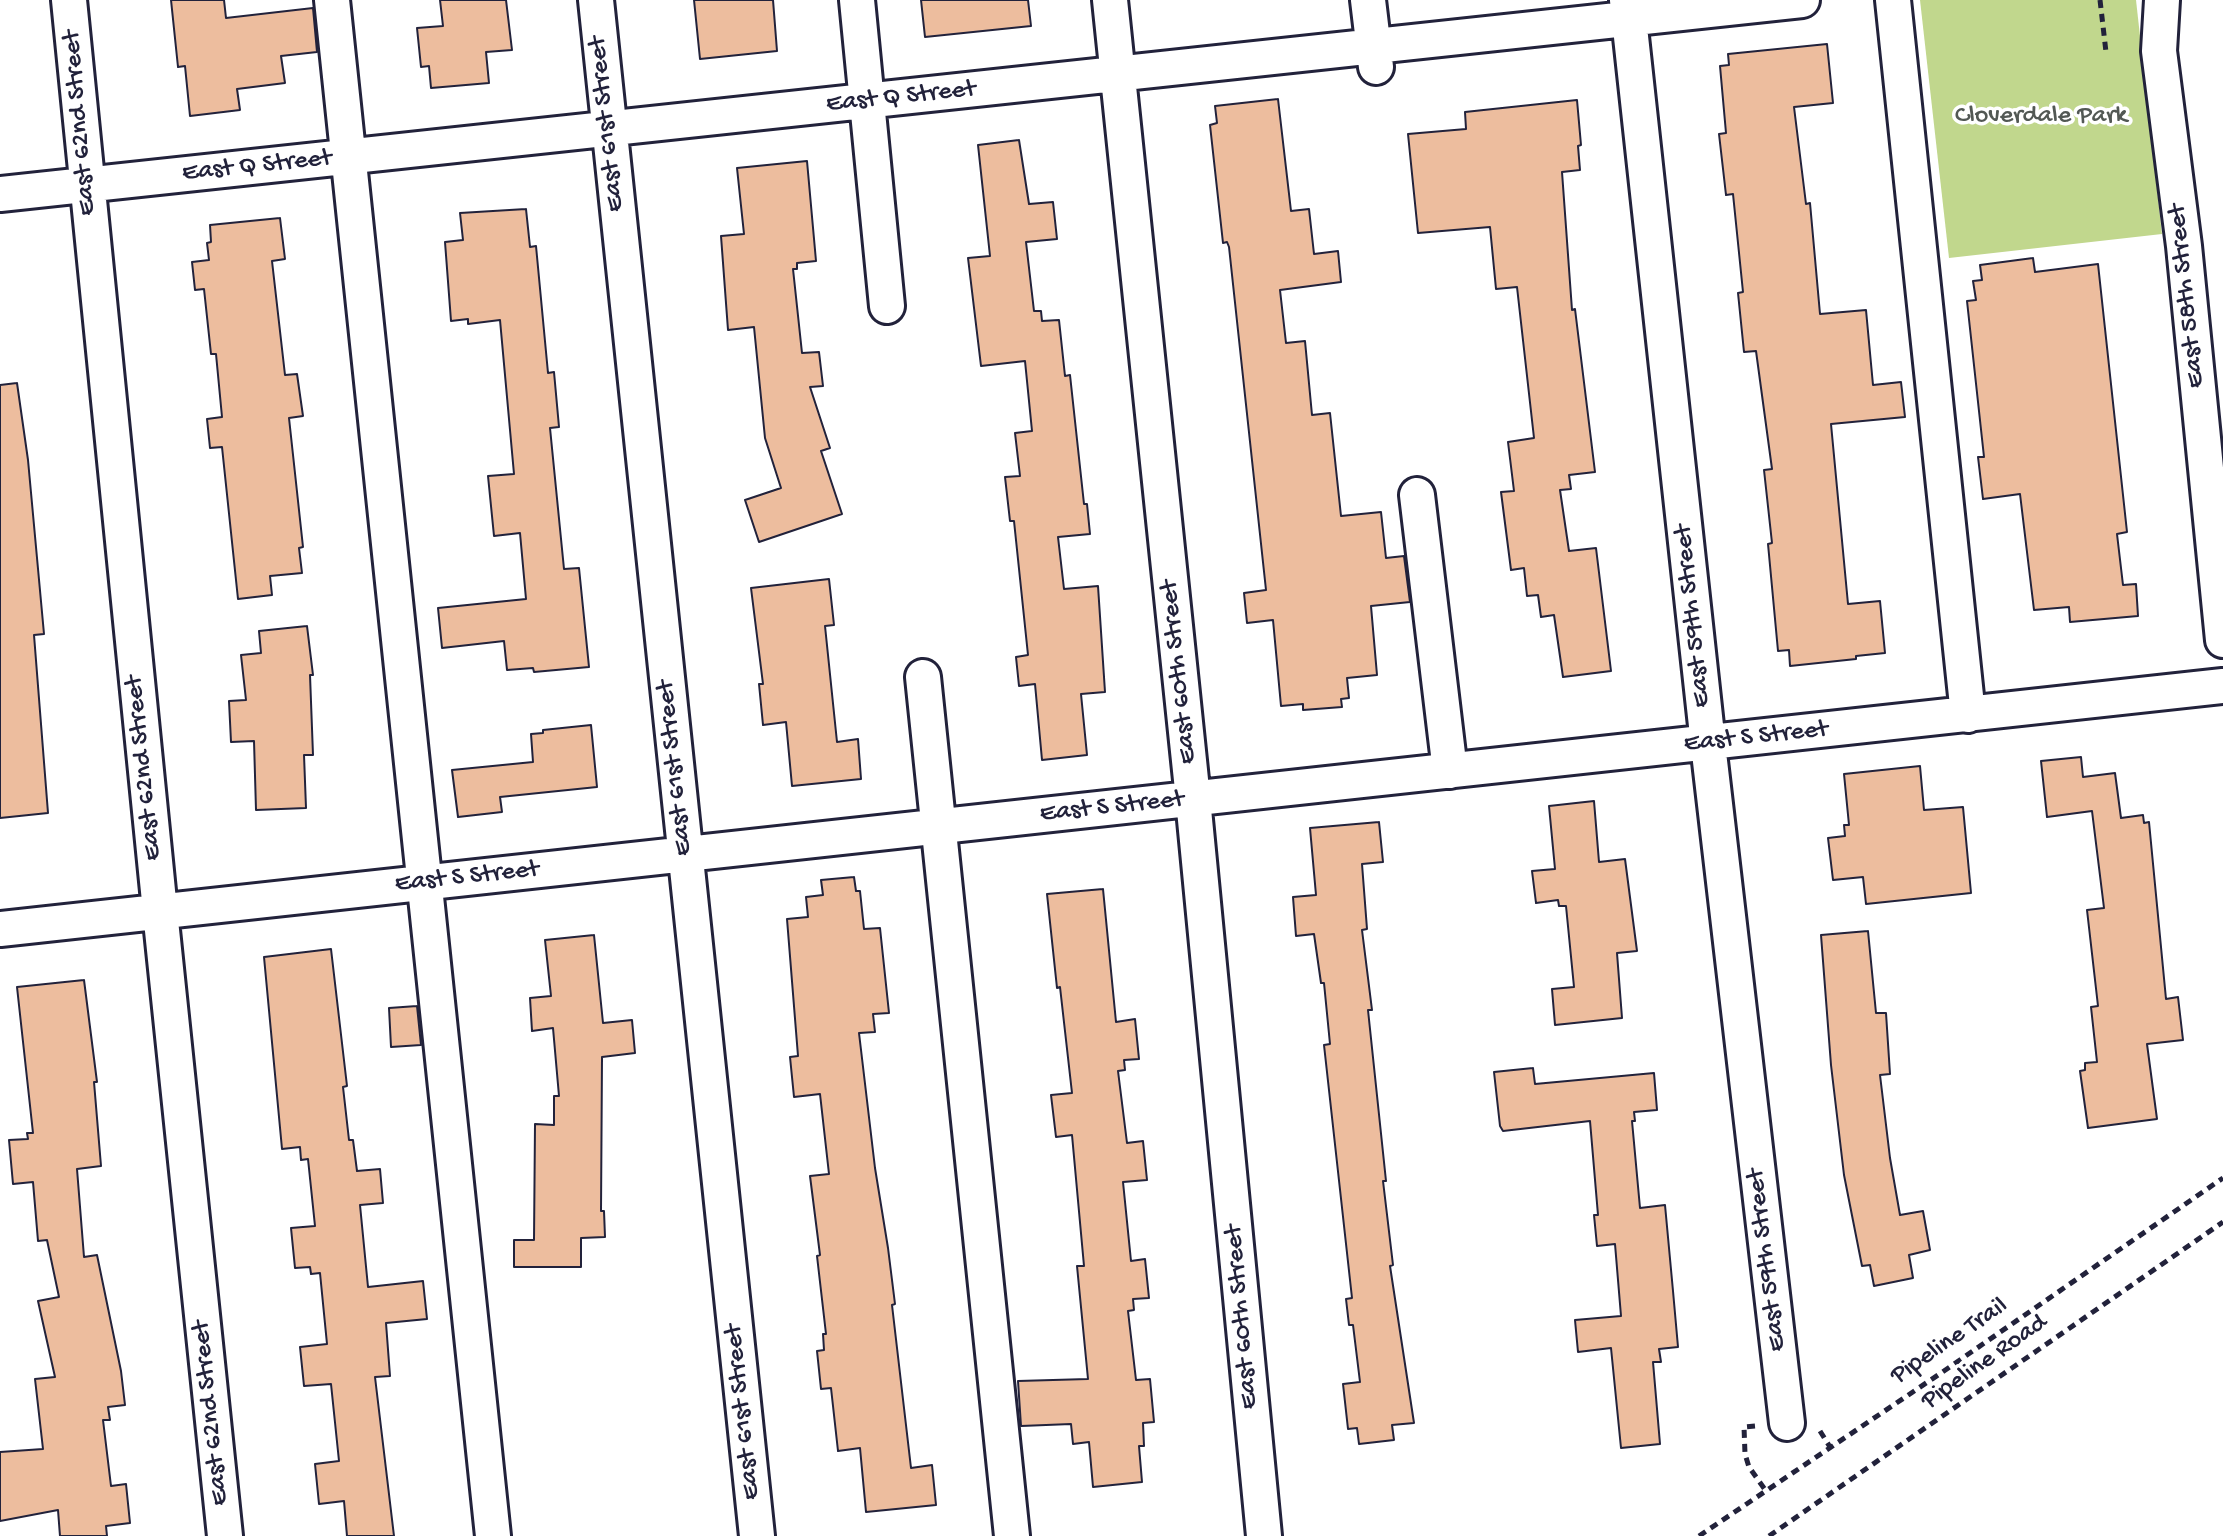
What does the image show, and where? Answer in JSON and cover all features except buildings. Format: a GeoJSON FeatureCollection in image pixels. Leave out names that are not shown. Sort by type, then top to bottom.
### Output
{"type":"FeatureCollection","features":[{"type":"Feature","properties":{"kind":"street","name":"East 62nd Street"},"geometry":{"type":"LineString","coordinates":[[69,0],[225,1536]]}},
{"type":"Feature","properties":{"kind":"street"},"geometry":{"type":"LineString","coordinates":[[332,0],[493,1536]]}},
{"type":"Feature","properties":{"kind":"street","name":"East 61st Street"},"geometry":{"type":"LineString","coordinates":[[596,0],[757,1536]]}},
{"type":"Feature","properties":{"kind":"street"},"geometry":{"type":"LineString","coordinates":[[857,0],[887,306]]}},
{"type":"Feature","properties":{"kind":"street","name":"East 60th Street"},"geometry":{"type":"LineString","coordinates":[[1110,0],[1193,799],[1264,1536]]}},
{"type":"Feature","properties":{"kind":"street"},"geometry":{"type":"LineString","coordinates":[[1368,0],[1374,58]]}},
{"type":"Feature","properties":{"kind":"street","name":"East Q Street"},"geometry":{"type":"LineString","coordinates":[[0,194],[1116,75],[1374,58],[1628,9],[1802,0]]}},
{"type":"Feature","properties":{"kind":"street"},"geometry":{"type":"LineString","coordinates":[[1893,0],[1968,715]]}},
{"type":"Feature","properties":{"kind":"street","name":"East 58th Street"},"geometry":{"type":"LineString","coordinates":[[2162,0],[2159,51],[2184,246],[2223,640]]}},
{"type":"Feature","properties":{"kind":"street","name":"East 59th Street"},"geometry":{"type":"LineString","coordinates":[[1628,9],[1708,744],[1787,1423]]}},
{"type":"Feature","properties":{"kind":"street"},"geometry":{"type":"LineString","coordinates":[[1417,495],[1450,771]]}},
{"type":"Feature","properties":{"kind":"street"},"geometry":{"type":"LineString","coordinates":[[923,677],[1012,1536]]}},
{"type":"Feature","properties":{"kind":"street","name":"East S Street"},"geometry":{"type":"LineString","coordinates":[[0,929],[2223,686]]}},
{"type":"Feature","properties":{"kind":"path"},"geometry":{"type":"LineString","coordinates":[[2100,0],[2106,52]]}},
{"type":"Feature","properties":{"kind":"path","name":"Pipeline Trail"},"geometry":{"type":"LineString","coordinates":[[1699,1536],[2223,1178]]}},
{"type":"Feature","properties":{"kind":"path","name":"Pipeline Road"},"geometry":{"type":"LineString","coordinates":[[1769,1536],[2223,1222]]}},
{"type":"Feature","properties":{"kind":"path"},"geometry":{"type":"LineString","coordinates":[[1766,1491],[1749,1467],[1744,1427],[1787,1423]]}},
{"type":"Feature","properties":{"kind":"green space","name":"Cloverdale Park"},"geometry":{"type":"Polygon","coordinates":[[[1920,0],[2136,0],[2162,234],[1949,258],[1920,0]]]}}]}
